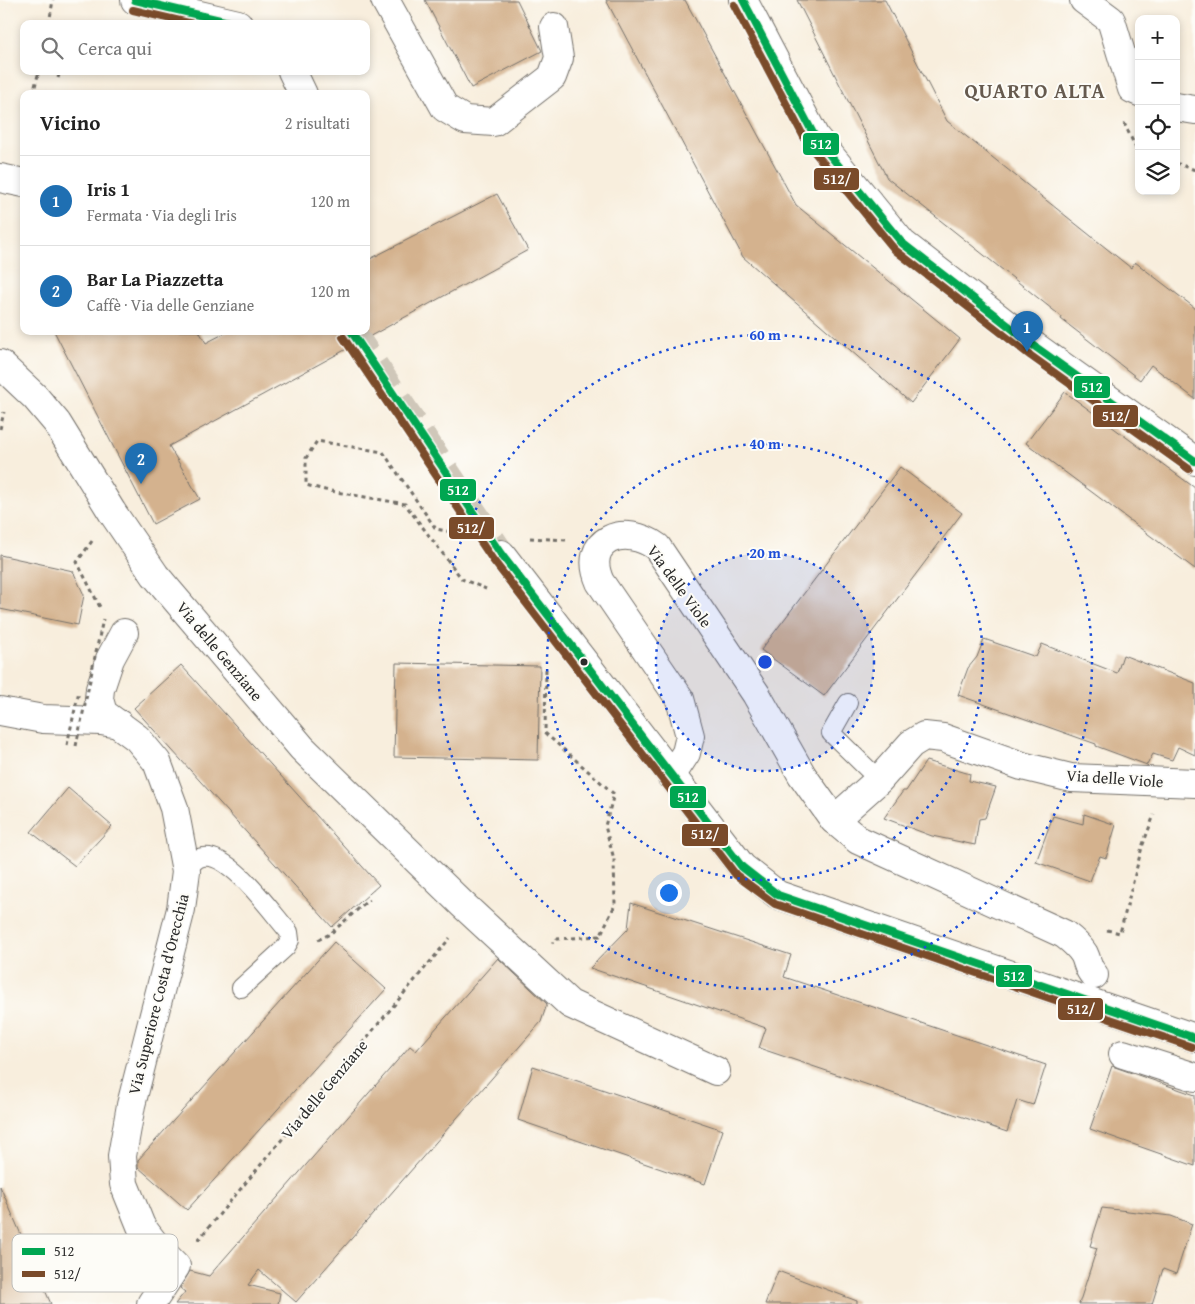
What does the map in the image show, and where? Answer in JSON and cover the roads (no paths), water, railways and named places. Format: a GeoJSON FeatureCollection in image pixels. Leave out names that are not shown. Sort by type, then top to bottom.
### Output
{"type":"FeatureCollection","features":[{"type":"Feature","properties":{"kind":"street"},"geometry":{"type":"LineString","coordinates":[[135,0],[221,20]]}},
{"type":"Feature","properties":{"kind":"street"},"geometry":{"type":"LineString","coordinates":[[386,0],[445,108],[465,120],[494,122],[552,77],[559,58],[554,27]]}},
{"type":"Feature","properties":{"kind":"street"},"geometry":{"type":"LineString","coordinates":[[744,0],[815,137],[902,243],[1037,348],[1195,461]]}},
{"type":"Feature","properties":{"kind":"street"},"geometry":{"type":"LineString","coordinates":[[1084,0],[1111,20],[1132,89],[1135,90]]}},
{"type":"Feature","properties":{"kind":"street"},"geometry":{"type":"LineString","coordinates":[[294,75],[301,90]]}},
{"type":"Feature","properties":{"kind":"street"},"geometry":{"type":"LineString","coordinates":[[1180,108],[1195,110]]}},
{"type":"Feature","properties":{"kind":"street"},"geometry":{"type":"LineString","coordinates":[[0,178],[20,182]]}},
{"type":"Feature","properties":{"kind":"street","name":"Via delle Genziane"},"geometry":{"type":"LineString","coordinates":[[0,364],[35,397],[57,422],[112,512],[155,575],[302,748],[472,913],[570,1004],[716,1071]]}},
{"type":"Feature","properties":{"kind":"street","name":"Via delle Viole"},"geometry":{"type":"LineString","coordinates":[[671,776],[686,753],[690,736],[680,699],[600,582],[595,570],[595,558],[600,547],[616,535],[637,536],[656,547],[756,694],[802,775],[834,820],[858,840],[1064,934],[1077,945],[1085,956],[1088,969],[1094,975]]}},
{"type":"Feature","properties":{"kind":"street"},"geometry":{"type":"LineString","coordinates":[[501,554],[742,867],[778,895],[1195,1038]]}},
{"type":"Feature","properties":{"kind":"street","name":"Via Superiore Costa d'Orecchia"},"geometry":{"type":"LineString","coordinates":[[110,622],[110,659],[100,689],[99,699],[103,713],[137,738],[157,762],[174,808],[186,871],[181,909],[131,1105],[122,1156],[124,1184],[141,1226],[147,1234]]}},
{"type":"Feature","properties":{"kind":"street"},"geometry":{"type":"LineString","coordinates":[[0,710],[43,719],[101,721],[119,724]]}},
{"type":"Feature","properties":{"kind":"street","name":"Via delle Viole"},"geometry":{"type":"LineString","coordinates":[[834,820],[879,780],[912,744],[924,736],[943,738],[1022,766],[1071,778],[1195,783]]}},
{"type":"Feature","properties":{"kind":"street"},"geometry":{"type":"LineString","coordinates":[[1123,1054],[1195,1077]]}},
{"type":"Feature","properties":{"kind":"street","name":"Via Superiore Costa d'Orecchia"},"geometry":{"type":"LineString","coordinates":[[151,1304],[159,1292]]}},
{"type":"Feature","properties":{"kind":"lane"},"geometry":{"type":"LineString","coordinates":[[848,703],[831,733],[879,780]]}},
{"type":"Feature","properties":{"kind":"lane"},"geometry":{"type":"LineString","coordinates":[[186,871],[194,861],[201,857],[220,859],[233,868],[289,932],[290,940],[276,958],[241,988]]}},
{"type":"Feature","properties":{"kind":"tunnel"},"geometry":{"type":"LineString","coordinates":[[354,335],[501,554]]}},
{"type":"Feature","properties":{"kind":"place","name":"Iris 1"},"geometry":{"type":"Point","coordinates":[1027,352]}},
{"type":"Feature","properties":{"kind":"place","name":"Bar La Piazzetta"},"geometry":{"type":"Point","coordinates":[141,484]}},
{"type":"Feature","properties":{"kind":"district","name":"QUARTO ALTA"},"geometry":{"type":"Point","coordinates":[1035,90]}}]}
